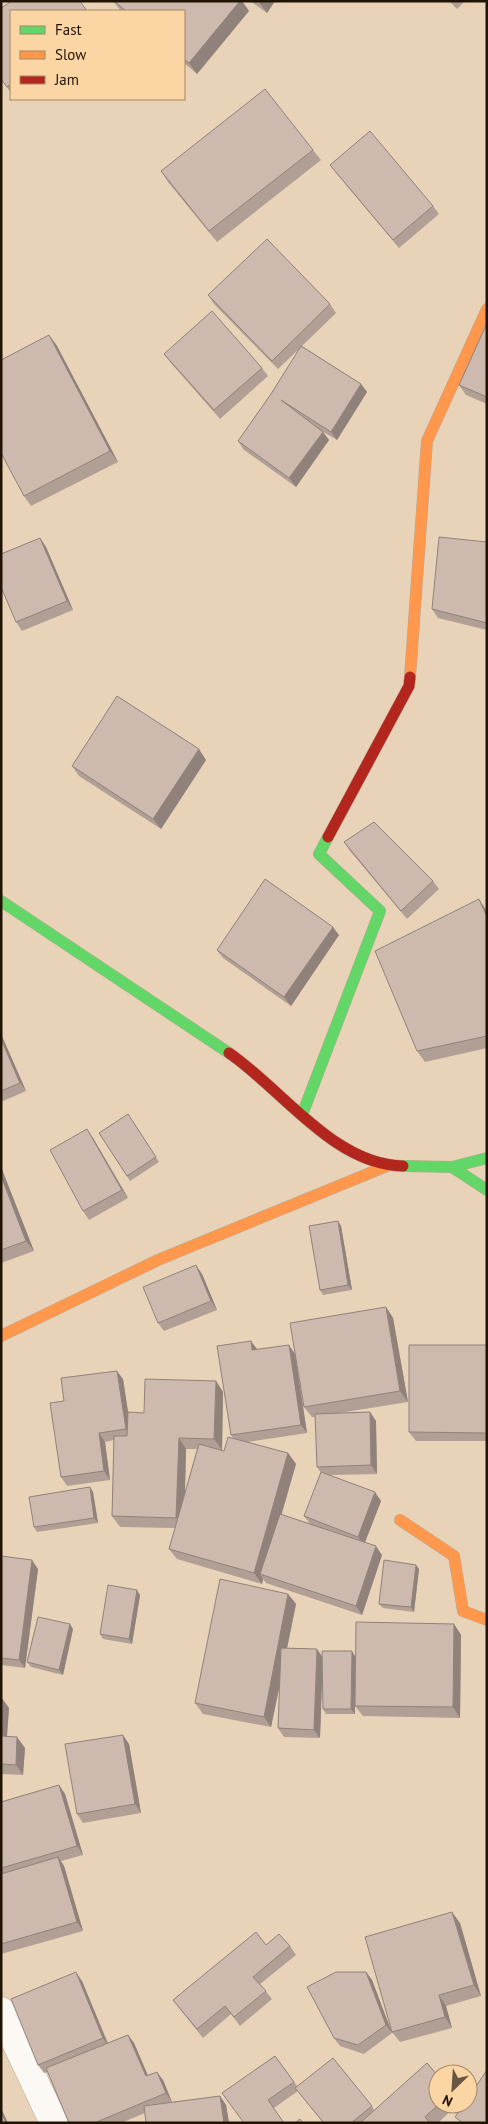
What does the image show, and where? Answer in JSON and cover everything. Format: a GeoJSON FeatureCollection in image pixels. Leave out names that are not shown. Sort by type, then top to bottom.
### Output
{"type":"FeatureCollection","features":[{"type":"Feature","properties":{"kind":"street"},"geometry":{"type":"LineString","coordinates":[[302,1115],[380,911],[319,854],[409,686],[426,441],[487,309]]}},
{"type":"Feature","properties":{"kind":"street"},"geometry":{"type":"LineString","coordinates":[[1,901],[239,1060],[302,1115],[348,1150],[387,1166],[452,1167],[487,1158]]}},
{"type":"Feature","properties":{"kind":"street"},"geometry":{"type":"LineString","coordinates":[[1,1336],[158,1260],[387,1166]]}},
{"type":"Feature","properties":{"kind":"street"},"geometry":{"type":"LineString","coordinates":[[452,1167],[487,1190]]}},
{"type":"Feature","properties":{"kind":"street"},"geometry":{"type":"LineString","coordinates":[[400,1520],[454,1556],[464,1611],[487,1620]]}},
{"type":"Feature","properties":{"kind":"street"},"geometry":{"type":"LineString","coordinates":[[1,2011],[54,2123]]}},
{"type":"Feature","properties":{"kind":"building"},"geometry":{"type":"Polygon","coordinates":[[[12,1],[80,1],[86,10],[10,10],[10,85],[7,87],[1,79],[1,8],[12,1]]]}},
{"type":"Feature","properties":{"kind":"building"},"geometry":{"type":"Polygon","coordinates":[[[114,1],[240,1],[189,63],[185,60],[185,10],[125,10],[114,1]]]}},
{"type":"Feature","properties":{"kind":"building"},"geometry":{"type":"Polygon","coordinates":[[[265,89],[313,150],[209,231],[161,171],[265,89]]]}},
{"type":"Feature","properties":{"kind":"building"},"geometry":{"type":"Polygon","coordinates":[[[370,131],[433,206],[393,240],[330,165],[370,131]]]}},
{"type":"Feature","properties":{"kind":"building"},"geometry":{"type":"Polygon","coordinates":[[[267,239],[330,304],[272,361],[208,295],[267,239]]]}},
{"type":"Feature","properties":{"kind":"building"},"geometry":{"type":"Polygon","coordinates":[[[212,311],[262,368],[214,410],[164,354],[212,311]]]}},
{"type":"Feature","properties":{"kind":"building"},"geometry":{"type":"Polygon","coordinates":[[[487,323],[487,397],[459,385],[487,323]]]}},
{"type":"Feature","properties":{"kind":"building"},"geometry":{"type":"Polygon","coordinates":[[[49,335],[110,451],[24,496],[1,453],[1,360],[49,335]]]}},
{"type":"Feature","properties":{"kind":"building"},"geometry":{"type":"Polygon","coordinates":[[[301,346],[361,384],[331,432],[281,400],[323,432],[289,478],[238,441],[271,394],[301,346]]]}},
{"type":"Feature","properties":{"kind":"building"},"geometry":{"type":"Polygon","coordinates":[[[439,537],[487,542],[487,623],[432,609],[439,537]]]}},
{"type":"Feature","properties":{"kind":"building"},"geometry":{"type":"Polygon","coordinates":[[[40,538],[67,601],[16,622],[1,587],[1,554],[40,538]]]}},
{"type":"Feature","properties":{"kind":"building"},"geometry":{"type":"Polygon","coordinates":[[[117,696],[199,749],[153,819],[72,766],[117,696]]]}},
{"type":"Feature","properties":{"kind":"building"},"geometry":{"type":"Polygon","coordinates":[[[374,822],[433,881],[401,911],[344,842],[374,822]]]}},
{"type":"Feature","properties":{"kind":"building"},"geometry":{"type":"Polygon","coordinates":[[[265,879],[333,927],[284,997],[217,950],[265,879]]]}},
{"type":"Feature","properties":{"kind":"building"},"geometry":{"type":"Polygon","coordinates":[[[479,899],[487,917],[487,1036],[417,1051],[375,951],[479,899]]]}},
{"type":"Feature","properties":{"kind":"building"},"geometry":{"type":"Polygon","coordinates":[[[1,1039],[20,1083],[1,1091],[1,1039]]]}},
{"type":"Feature","properties":{"kind":"building"},"geometry":{"type":"Polygon","coordinates":[[[128,1114],[156,1157],[127,1176],[99,1133],[128,1114]]]}},
{"type":"Feature","properties":{"kind":"building"},"geometry":{"type":"Polygon","coordinates":[[[87,1129],[122,1190],[83,1211],[50,1150],[87,1129]]]}},
{"type":"Feature","properties":{"kind":"building"},"geometry":{"type":"Polygon","coordinates":[[[1,1176],[26,1241],[1,1250],[1,1176]]]}},
{"type":"Feature","properties":{"kind":"building"},"geometry":{"type":"Polygon","coordinates":[[[338,1221],[348,1285],[320,1290],[309,1226],[338,1221]]]}},
{"type":"Feature","properties":{"kind":"building"},"geometry":{"type":"Polygon","coordinates":[[[196,1265],[211,1301],[158,1323],[143,1287],[196,1265]]]}},
{"type":"Feature","properties":{"kind":"building"},"geometry":{"type":"Polygon","coordinates":[[[386,1307],[400,1391],[304,1407],[290,1323],[386,1307]]]}},
{"type":"Feature","properties":{"kind":"building"},"geometry":{"type":"Polygon","coordinates":[[[251,1341],[252,1350],[289,1345],[301,1425],[231,1435],[217,1346],[251,1341]]]}},
{"type":"Feature","properties":{"kind":"building"},"geometry":{"type":"Polygon","coordinates":[[[409,1345],[487,1345],[487,1433],[409,1432],[409,1345]]]}},
{"type":"Feature","properties":{"kind":"building"},"geometry":{"type":"Polygon","coordinates":[[[117,1371],[126,1429],[99,1433],[104,1471],[61,1477],[50,1403],[64,1401],[61,1378],[117,1371]]]}},
{"type":"Feature","properties":{"kind":"building"},"geometry":{"type":"Polygon","coordinates":[[[145,1379],[216,1381],[214,1439],[179,1438],[176,1518],[112,1516],[114,1436],[127,1436],[128,1412],[144,1413],[145,1379]]]}},
{"type":"Feature","properties":{"kind":"building"},"geometry":{"type":"Polygon","coordinates":[[[370,1412],[371,1465],[317,1467],[315,1414],[370,1412]]]}},
{"type":"Feature","properties":{"kind":"building"},"geometry":{"type":"Polygon","coordinates":[[[228,1437],[288,1453],[254,1573],[169,1549],[199,1444],[224,1451],[228,1437]]]}},
{"type":"Feature","properties":{"kind":"building"},"geometry":{"type":"Polygon","coordinates":[[[321,1472],[375,1492],[358,1537],[304,1516],[321,1472]]]}},
{"type":"Feature","properties":{"kind":"building"},"geometry":{"type":"Polygon","coordinates":[[[90,1487],[94,1518],[34,1527],[29,1497],[90,1487]]]}},
{"type":"Feature","properties":{"kind":"building"},"geometry":{"type":"Polygon","coordinates":[[[280,1514],[376,1546],[356,1606],[260,1574],[280,1514]]]}},
{"type":"Feature","properties":{"kind":"building"},"geometry":{"type":"Polygon","coordinates":[[[1,1556],[32,1560],[19,1660],[1,1658],[1,1556]]]}},
{"type":"Feature","properties":{"kind":"building"},"geometry":{"type":"Polygon","coordinates":[[[384,1560],[416,1565],[411,1607],[379,1604],[384,1560]]]}},
{"type":"Feature","properties":{"kind":"building"},"geometry":{"type":"Polygon","coordinates":[[[220,1579],[288,1594],[264,1717],[195,1703],[220,1579]]]}},
{"type":"Feature","properties":{"kind":"building"},"geometry":{"type":"Polygon","coordinates":[[[108,1585],[137,1590],[129,1639],[100,1634],[108,1585]]]}},
{"type":"Feature","properties":{"kind":"building"},"geometry":{"type":"Polygon","coordinates":[[[38,1617],[70,1624],[59,1670],[27,1662],[38,1617]]]}},
{"type":"Feature","properties":{"kind":"building"},"geometry":{"type":"Polygon","coordinates":[[[356,1622],[454,1624],[453,1707],[355,1706],[356,1622]]]}},
{"type":"Feature","properties":{"kind":"building"},"geometry":{"type":"Polygon","coordinates":[[[281,1648],[317,1649],[314,1730],[278,1728],[281,1648]]]}},
{"type":"Feature","properties":{"kind":"building"},"geometry":{"type":"Polygon","coordinates":[[[322,1651],[352,1651],[351,1709],[323,1709],[322,1651]]]}},
{"type":"Feature","properties":{"kind":"building"},"geometry":{"type":"Polygon","coordinates":[[[123,1735],[135,1804],[77,1814],[65,1744],[123,1735]]]}},
{"type":"Feature","properties":{"kind":"building"},"geometry":{"type":"Polygon","coordinates":[[[1,1736],[17,1737],[16,1765],[1,1764],[1,1736]]]}},
{"type":"Feature","properties":{"kind":"building"},"geometry":{"type":"Polygon","coordinates":[[[59,1785],[77,1846],[1,1868],[1,1802],[59,1785]]]}},
{"type":"Feature","properties":{"kind":"building"},"geometry":{"type":"Polygon","coordinates":[[[58,1857],[77,1922],[1,1944],[1,1874],[58,1857]]]}},
{"type":"Feature","properties":{"kind":"building"},"geometry":{"type":"Polygon","coordinates":[[[452,1912],[474,1985],[439,1995],[445,2017],[392,2032],[365,1937],[452,1912]]]}},
{"type":"Feature","properties":{"kind":"building"},"geometry":{"type":"Polygon","coordinates":[[[256,1932],[266,1945],[279,1934],[290,1946],[253,1977],[266,1991],[234,2017],[225,2006],[197,2029],[173,2000],[256,1932]]]}},
{"type":"Feature","properties":{"kind":"building"},"geometry":{"type":"Polygon","coordinates":[[[76,1972],[103,2038],[38,2065],[11,1999],[76,1972]]]}},
{"type":"Feature","properties":{"kind":"building"},"geometry":{"type":"Polygon","coordinates":[[[336,1972],[366,1972],[386,2025],[358,2045],[334,2038],[307,1987],[336,1972]]]}},
{"type":"Feature","properties":{"kind":"building"},"geometry":{"type":"Polygon","coordinates":[[[128,2035],[146,2076],[157,2072],[166,2093],[94,2123],[69,2123],[46,2068],[128,2035]]]}},
{"type":"Feature","properties":{"kind":"building"},"geometry":{"type":"Polygon","coordinates":[[[275,2056],[294,2082],[268,2100],[284,2123],[244,2123],[222,2093],[275,2056]]]}},
{"type":"Feature","properties":{"kind":"building"},"geometry":{"type":"Polygon","coordinates":[[[333,2058],[372,2106],[351,2123],[324,2123],[295,2088],[333,2058]]]}},
{"type":"Feature","properties":{"kind":"building"},"geometry":{"type":"Polygon","coordinates":[[[427,2063],[428,2114],[425,2117],[430,2123],[360,2123],[427,2063]]]}},
{"type":"Feature","properties":{"kind":"building"},"geometry":{"type":"Polygon","coordinates":[[[487,2070],[487,2123],[463,2123],[455,2117],[457,2114],[478,2114],[478,2083],[487,2070]]]}},
{"type":"Feature","properties":{"kind":"building"},"geometry":{"type":"Polygon","coordinates":[[[220,2096],[224,2123],[146,2123],[144,2106],[220,2096]]]}},
{"type":"Feature","properties":{"kind":"building"},"geometry":{"type":"Polygon","coordinates":[[[1,2112],[6,2123],[1,2123],[1,2112]]]}},
{"type":"Feature","properties":{"kind":"building"},"geometry":{"type":"Polygon","coordinates":[[[300,2119],[303,2123],[295,2123],[300,2119]]]}},
{"type":"Feature","properties":{"kind":"traffic: fast"},"geometry":{"type":"LineString","coordinates":[[302,1115],[380,911],[319,854],[328,837]]}},
{"type":"Feature","properties":{"kind":"traffic: fast"},"geometry":{"type":"LineString","coordinates":[[1,901],[229,1053]]}},
{"type":"Feature","properties":{"kind":"traffic: fast"},"geometry":{"type":"LineString","coordinates":[[403,1166],[452,1167],[487,1158]]}},
{"type":"Feature","properties":{"kind":"traffic: fast"},"geometry":{"type":"LineString","coordinates":[[452,1167],[487,1190]]}},
{"type":"Feature","properties":{"kind":"traffic: slow"},"geometry":{"type":"LineString","coordinates":[[410,677],[427,441],[487,309]]}},
{"type":"Feature","properties":{"kind":"traffic: slow"},"geometry":{"type":"LineString","coordinates":[[1,1336],[158,1260],[387,1166]]}},
{"type":"Feature","properties":{"kind":"traffic: slow"},"geometry":{"type":"LineString","coordinates":[[400,1520],[454,1556],[463,1611],[487,1620]]}},
{"type":"Feature","properties":{"kind":"traffic: jam"},"geometry":{"type":"LineString","coordinates":[[328,837],[409,686],[410,677]]}},
{"type":"Feature","properties":{"kind":"traffic: jam"},"geometry":{"type":"LineString","coordinates":[[229,1053],[249,1068],[310,1123],[332,1139],[354,1153],[378,1162],[403,1166]]}}]}
